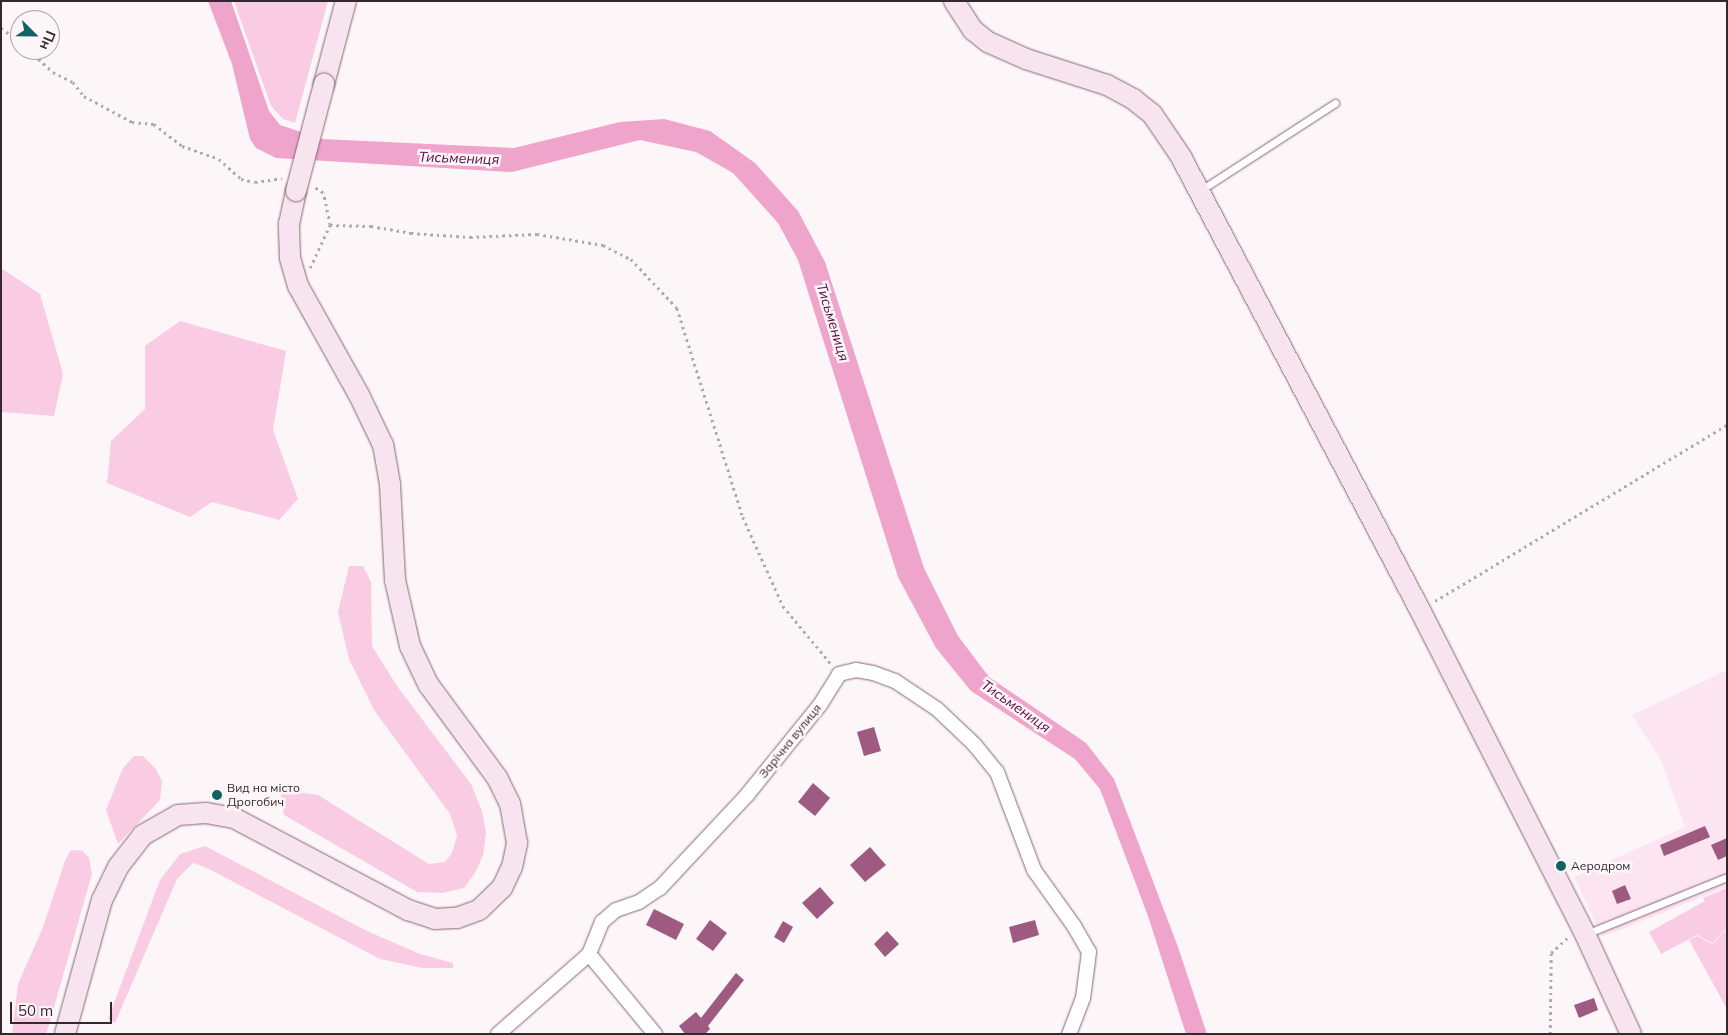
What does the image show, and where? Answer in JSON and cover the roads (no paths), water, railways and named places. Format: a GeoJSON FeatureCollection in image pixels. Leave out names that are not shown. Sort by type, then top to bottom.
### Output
{"type":"FeatureCollection","features":[{"type":"Feature","properties":{"kind":"main road"},"geometry":{"type":"LineString","coordinates":[[65,1034],[102,900],[118,867],[143,834],[178,816],[206,813],[234,818],[408,910],[435,918],[457,918],[478,910],[502,888],[512,867],[518,843],[510,804],[498,779],[428,684],[402,621],[395,580],[390,484],[383,446],[359,395],[298,286],[290,258],[289,224],[346,1]]}},
{"type":"Feature","properties":{"kind":"main road"},"geometry":{"type":"LineString","coordinates":[[954,1],[973,30],[988,42],[1026,60],[1107,86],[1152,114],[1180,155],[1420,610],[1583,930],[1631,1034]]}},
{"type":"Feature","properties":{"kind":"street","name":"Зарічна вулиця"},"geometry":{"type":"LineString","coordinates":[[589,954],[602,922],[616,910],[639,902],[660,888],[741,802],[820,705],[839,674],[856,670],[895,681],[937,709],[974,744],[997,772],[1034,870],[1074,926],[1089,952],[1083,998],[1069,1034]]}},
{"type":"Feature","properties":{"kind":"street"},"geometry":{"type":"LineString","coordinates":[[498,1034],[589,954],[655,1034]]}},
{"type":"Feature","properties":{"kind":"lane"},"geometry":{"type":"LineString","coordinates":[[1199,191],[1335,103]]}},
{"type":"Feature","properties":{"kind":"lane"},"geometry":{"type":"LineString","coordinates":[[1583,930],[1727,877]]}},
{"type":"Feature","properties":{"kind":"water","name":"Тисьмениця"},"geometry":{"type":"Polygon","coordinates":[[[208,1],[231,1],[269,111],[280,125],[322,139],[514,148],[620,122],[664,119],[710,131],[755,163],[798,211],[825,262],[924,568],[958,636],[989,677],[1086,743],[1114,779],[1178,947],[1207,1034],[1186,1034],[1148,916],[1100,789],[1075,759],[971,691],[936,648],[898,577],[798,260],[778,223],[733,173],[696,152],[640,140],[512,172],[276,158],[256,148],[250,139],[232,64],[208,1]]]}},
{"type":"Feature","properties":{"kind":"place","name":"Вид на місто Дрогобич"},"geometry":{"type":"Point","coordinates":[217,795]}},
{"type":"Feature","properties":{"kind":"place","name":"Аеродром"},"geometry":{"type":"Point","coordinates":[1561,866]}}]}
